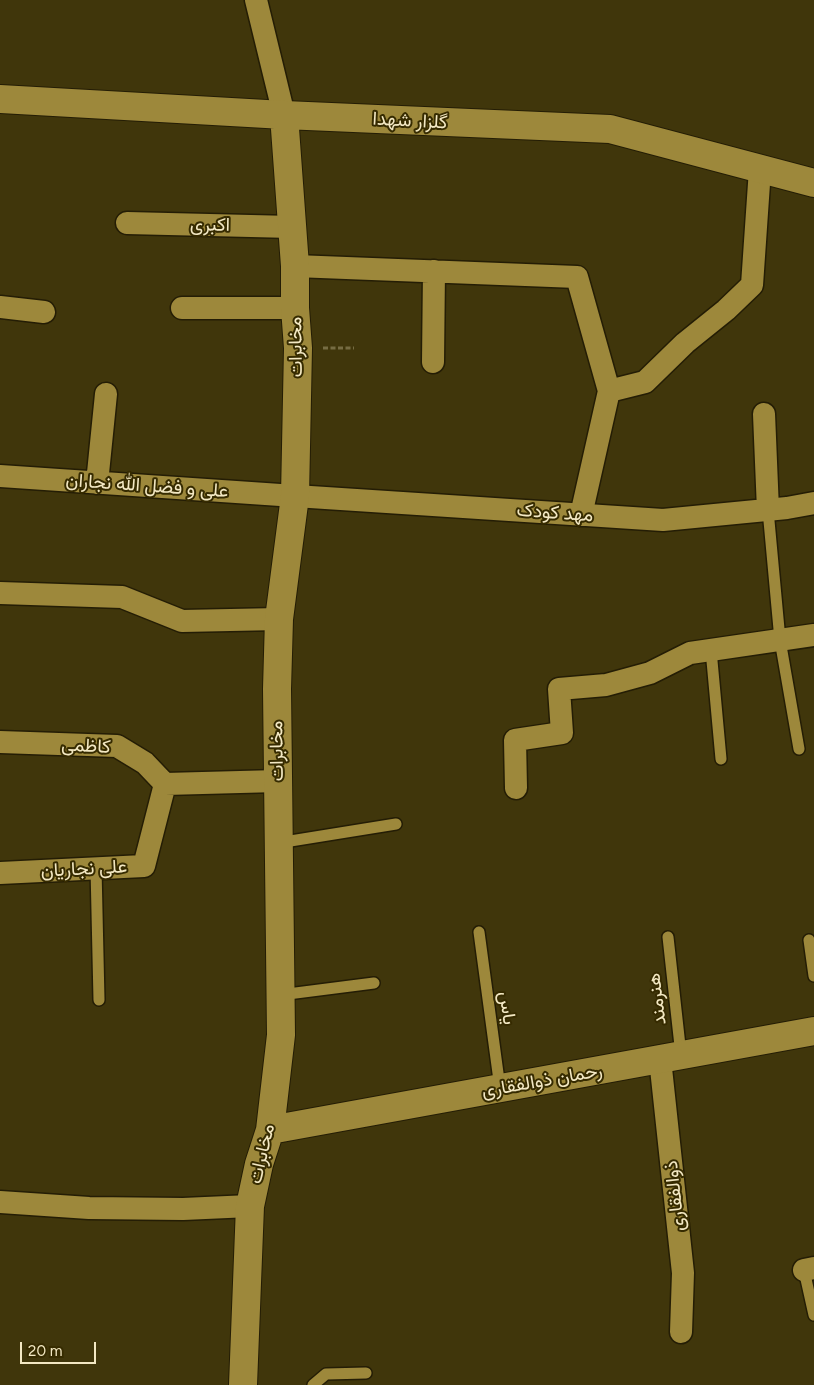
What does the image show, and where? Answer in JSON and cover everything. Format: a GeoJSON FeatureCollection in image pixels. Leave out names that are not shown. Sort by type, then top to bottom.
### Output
{"type":"FeatureCollection","features":[{"type":"Feature","properties":{"kind":"street"},"geometry":{"type":"LineString","coordinates":[[256,0],[284,115]]}},
{"type":"Feature","properties":{"kind":"street","name":"گلزار شهدا"},"geometry":{"type":"LineString","coordinates":[[0,99],[284,115],[610,130],[814,183]]}},
{"type":"Feature","properties":{"kind":"street","name":"مخابرات"},"geometry":{"type":"LineString","coordinates":[[243,1385],[250,1206],[259,1164],[270,1130],[281,1035],[277,688],[279,619],[295,496],[298,348],[295,308],[295,266],[284,115]]}},
{"type":"Feature","properties":{"kind":"street"},"geometry":{"type":"LineString","coordinates":[[609,391],[645,382],[685,343],[726,310],[752,285],[760,169]]}},
{"type":"Feature","properties":{"kind":"street","name":"اکبری"},"geometry":{"type":"LineString","coordinates":[[127,223],[292,227]]}},
{"type":"Feature","properties":{"kind":"street"},"geometry":{"type":"LineString","coordinates":[[295,266],[577,277],[609,391],[581,515]]}},
{"type":"Feature","properties":{"kind":"street"},"geometry":{"type":"LineString","coordinates":[[433,362],[434,271]]}},
{"type":"Feature","properties":{"kind":"street"},"geometry":{"type":"LineString","coordinates":[[0,306],[44,312]]}},
{"type":"Feature","properties":{"kind":"street"},"geometry":{"type":"LineString","coordinates":[[182,308],[295,308]]}},
{"type":"Feature","properties":{"kind":"street"},"geometry":{"type":"LineString","coordinates":[[97,483],[106,394]]}},
{"type":"Feature","properties":{"kind":"street"},"geometry":{"type":"LineString","coordinates":[[764,414],[768,510]]}},
{"type":"Feature","properties":{"kind":"street","name":"علی و فضل الله نجاران"},"geometry":{"type":"LineString","coordinates":[[0,476],[295,496]]}},
{"type":"Feature","properties":{"kind":"street","name":"مهد کودک"},"geometry":{"type":"LineString","coordinates":[[295,496],[663,520],[787,508],[814,503]]}},
{"type":"Feature","properties":{"kind":"street"},"geometry":{"type":"LineString","coordinates":[[0,593],[122,597],[182,621],[279,619]]}},
{"type":"Feature","properties":{"kind":"street"},"geometry":{"type":"LineString","coordinates":[[516,788],[515,740],[562,733],[559,690],[606,685],[650,673],[690,653],[814,635]]}},
{"type":"Feature","properties":{"kind":"street","name":"کاظمی"},"geometry":{"type":"LineString","coordinates":[[0,742],[118,746],[145,764],[165,784]]}},
{"type":"Feature","properties":{"kind":"street"},"geometry":{"type":"LineString","coordinates":[[165,784],[278,781]]}},
{"type":"Feature","properties":{"kind":"street","name":"علی نجاریان"},"geometry":{"type":"LineString","coordinates":[[0,873],[144,866],[165,784]]}},
{"type":"Feature","properties":{"kind":"street","name":"رحمان ذوالفقاری"},"geometry":{"type":"LineString","coordinates":[[270,1130],[814,1031]]}},
{"type":"Feature","properties":{"kind":"street","name":"ذوالفقاری"},"geometry":{"type":"LineString","coordinates":[[671,1058],[683,1273],[681,1332]]}},
{"type":"Feature","properties":{"kind":"street"},"geometry":{"type":"LineString","coordinates":[[0,1202],[89,1208],[183,1209],[250,1206]]}},
{"type":"Feature","properties":{"kind":"lane"},"geometry":{"type":"LineString","coordinates":[[768,510],[780,640],[799,749]]}},
{"type":"Feature","properties":{"kind":"lane"},"geometry":{"type":"LineString","coordinates":[[711,650],[722,759]]}},
{"type":"Feature","properties":{"kind":"lane"},"geometry":{"type":"LineString","coordinates":[[278,844],[396,824]]}},
{"type":"Feature","properties":{"kind":"lane"},"geometry":{"type":"LineString","coordinates":[[96,868],[98,1000]]}},
{"type":"Feature","properties":{"kind":"lane","name":"یاس"},"geometry":{"type":"LineString","coordinates":[[479,932],[500,1088]]}},
{"type":"Feature","properties":{"kind":"lane","name":"هنرمند"},"geometry":{"type":"LineString","coordinates":[[668,937],[671,1058]]}},
{"type":"Feature","properties":{"kind":"lane"},"geometry":{"type":"LineString","coordinates":[[809,940],[814,976]]}},
{"type":"Feature","properties":{"kind":"lane"},"geometry":{"type":"LineString","coordinates":[[280,994],[374,983]]}},
{"type":"Feature","properties":{"kind":"lane"},"geometry":{"type":"LineString","coordinates":[[809,1269],[814,1315]]}},
{"type":"Feature","properties":{"kind":"lane"},"geometry":{"type":"LineString","coordinates":[[313,1385],[326,1374],[366,1373]]}}]}
